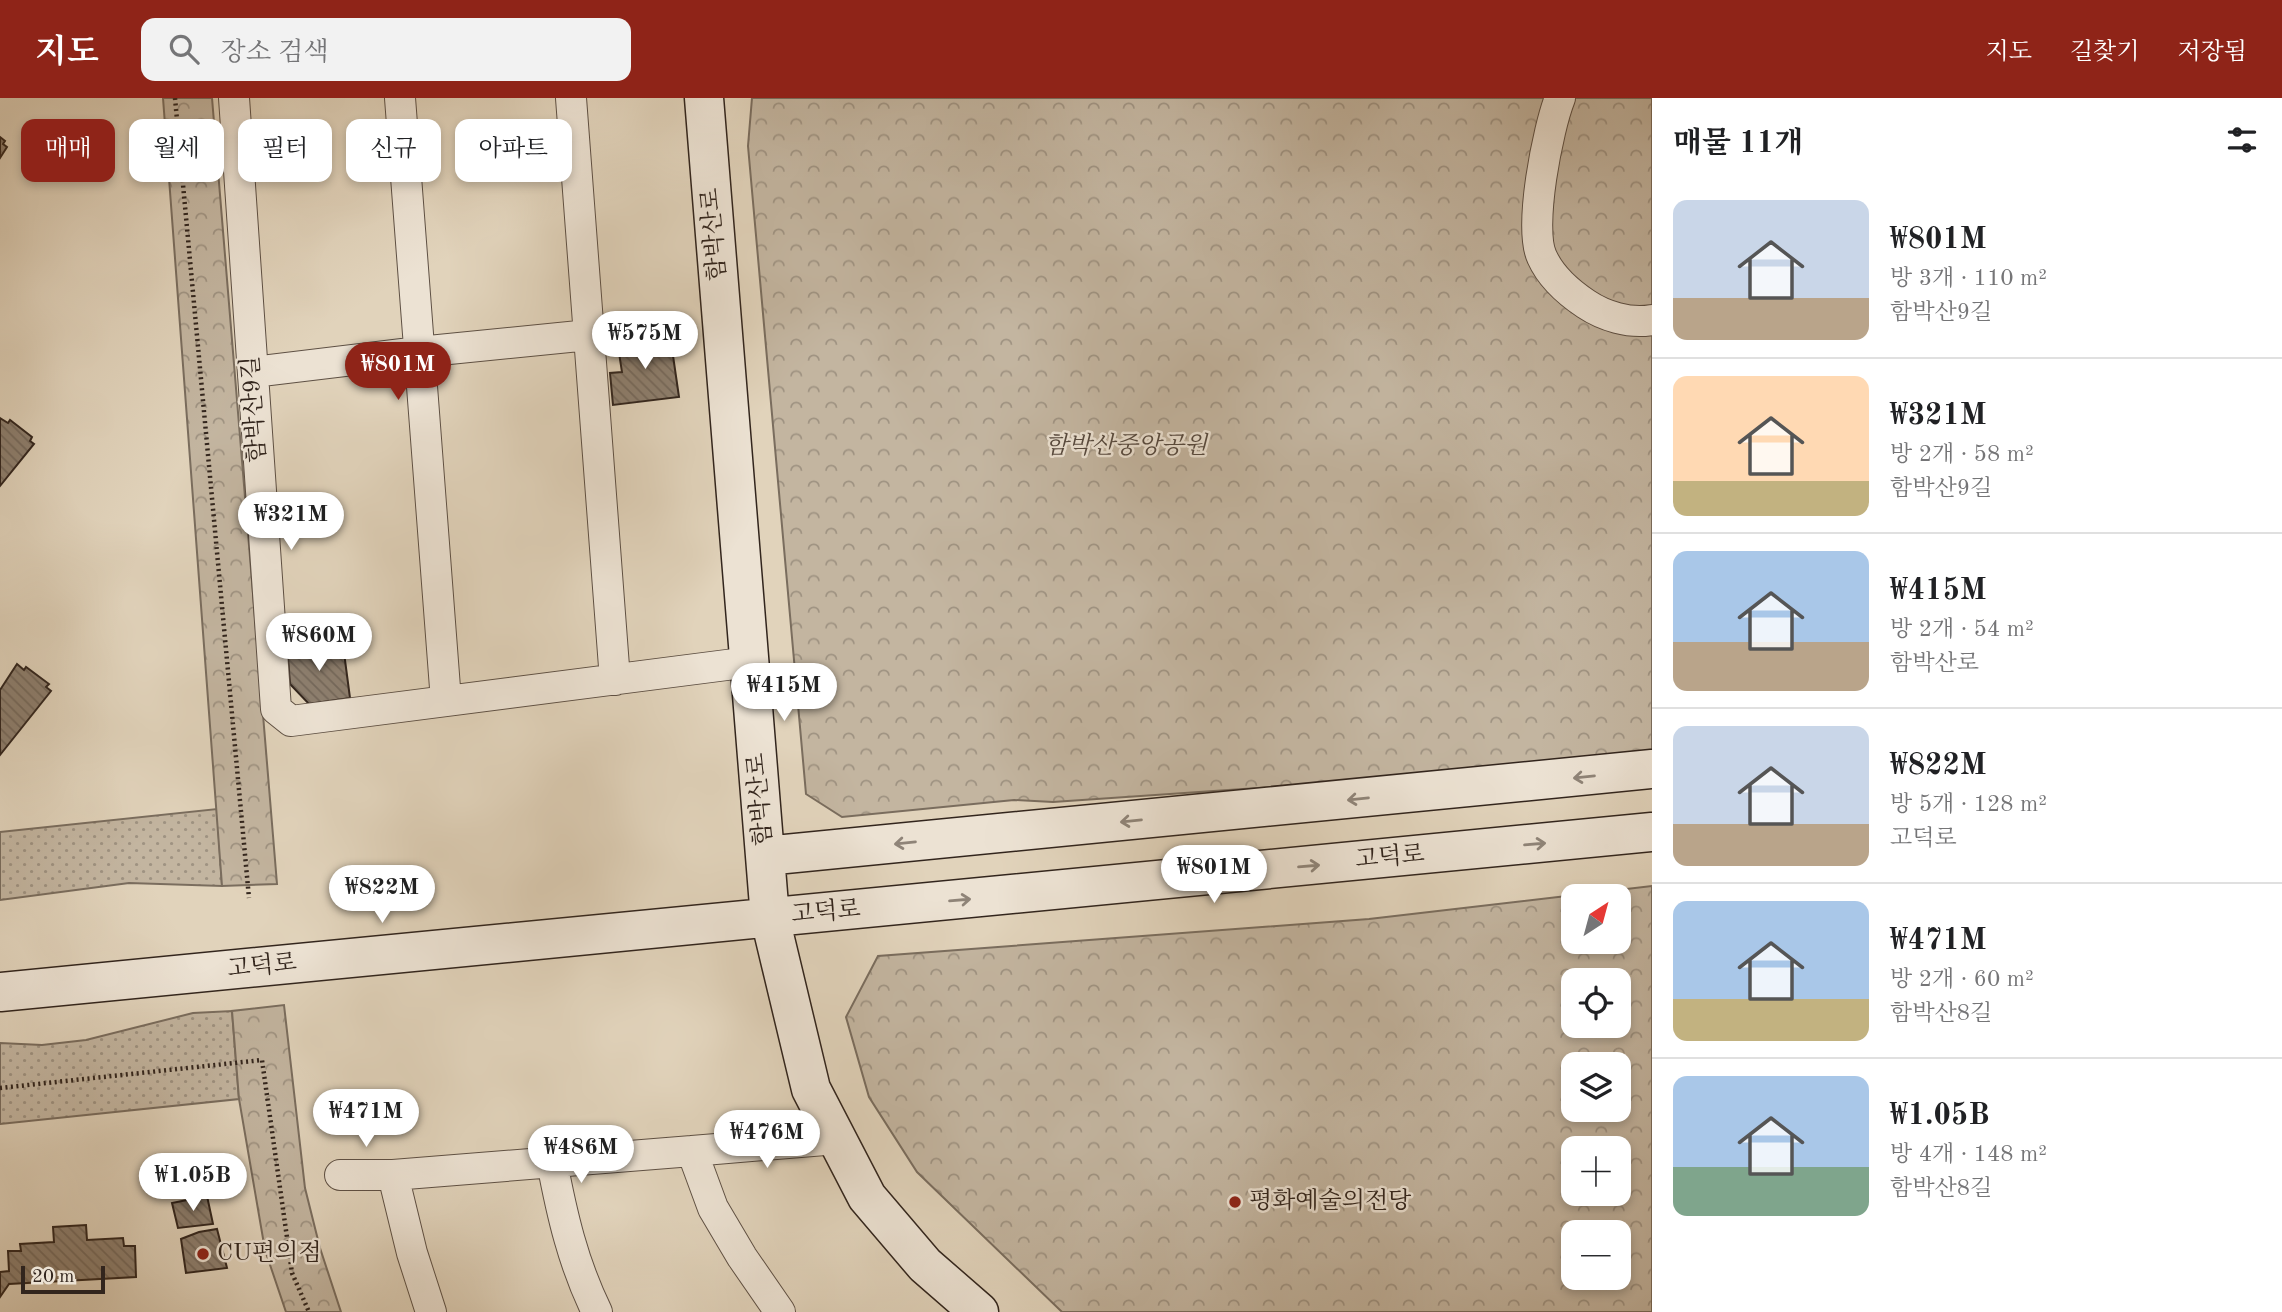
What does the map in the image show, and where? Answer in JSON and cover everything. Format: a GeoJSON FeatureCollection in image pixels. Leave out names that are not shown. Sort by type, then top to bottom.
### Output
{"type":"FeatureCollection","features":[{"type":"Feature","properties":{"kind":"street","name":"함박산9길"},"geometry":{"type":"LineString","coordinates":[[234,98],[276,709],[291,721],[750,662]]}},
{"type":"Feature","properties":{"kind":"street"},"geometry":{"type":"LineString","coordinates":[[400,98],[446,701]]}},
{"type":"Feature","properties":{"kind":"street"},"geometry":{"type":"LineString","coordinates":[[571,98],[615,680]]}},
{"type":"Feature","properties":{"kind":"street","name":"함박산로"},"geometry":{"type":"LineString","coordinates":[[704,98],[770,918],[811,1089],[867,1197],[925,1265],[979,1312]]}},
{"type":"Feature","properties":{"kind":"street"},"geometry":{"type":"LineString","coordinates":[[1560,98],[1555,110],[1544,167],[1536,224],[1541,256],[1566,290],[1601,313],[1640,322],[1652,320]]}},
{"type":"Feature","properties":{"kind":"street"},"geometry":{"type":"LineString","coordinates":[[253,372],[589,335]]}},
{"type":"Feature","properties":{"kind":"street"},"geometry":{"type":"LineString","coordinates":[[765,856],[1652,769]]}},
{"type":"Feature","properties":{"kind":"street","name":"고덕로"},"geometry":{"type":"LineString","coordinates":[[0,992],[1652,832]]}},
{"type":"Feature","properties":{"kind":"street"},"geometry":{"type":"LineString","coordinates":[[340,1175],[393,1175],[837,1139]]}},
{"type":"Feature","properties":{"kind":"street"},"geometry":{"type":"LineString","coordinates":[[692,1151],[713,1208],[742,1258],[780,1312]]}},
{"type":"Feature","properties":{"kind":"street"},"geometry":{"type":"LineString","coordinates":[[552,1162],[564,1225],[581,1279],[597,1312]]}},
{"type":"Feature","properties":{"kind":"street"},"geometry":{"type":"LineString","coordinates":[[393,1175],[412,1253],[432,1312]]}},
{"type":"Feature","properties":{"kind":"path"},"geometry":{"type":"LineString","coordinates":[[175,98],[249,898]]}},
{"type":"Feature","properties":{"kind":"path"},"geometry":{"type":"LineString","coordinates":[[0,1088],[262,1060],[292,1273],[309,1312]]}},
{"type":"Feature","properties":{"kind":"green space"},"geometry":{"type":"Polygon","coordinates":[[[163,98],[212,98],[214,119],[165,119],[163,98]]]}},
{"type":"Feature","properties":{"kind":"green space","name":"함박산중앙공원"},"geometry":{"type":"Polygon","coordinates":[[[752,98],[1652,98],[1652,751],[1402,778],[1053,802],[1014,800],[842,817],[806,794],[748,146],[752,98]]]}},
{"type":"Feature","properties":{"kind":"green space"},"geometry":{"type":"Polygon","coordinates":[[[169,182],[219,182],[277,884],[222,886],[169,182]]]}},
{"type":"Feature","properties":{"kind":"green space"},"geometry":{"type":"Polygon","coordinates":[[[217,809],[222,886],[129,883],[0,900],[0,832],[217,809]]]}},
{"type":"Feature","properties":{"kind":"green space"},"geometry":{"type":"Polygon","coordinates":[[[1652,886],[1652,1312],[1062,1312],[917,1172],[869,1097],[846,1017],[878,956],[1369,919],[1561,897],[1561,954],[1631,954],[1631,888],[1652,886]]]}},
{"type":"Feature","properties":{"kind":"green space"},"geometry":{"type":"Polygon","coordinates":[[[284,1005],[305,1188],[320,1248],[341,1312],[286,1312],[265,1250],[239,1099],[232,1011],[284,1005]]]}},
{"type":"Feature","properties":{"kind":"green space"},"geometry":{"type":"Polygon","coordinates":[[[232,1011],[239,1099],[0,1124],[0,1043],[42,1045],[86,1040],[193,1013],[232,1011]]]}},
{"type":"Feature","properties":{"kind":"building"},"geometry":{"type":"Polygon","coordinates":[[[0,137],[7,147],[0,158],[0,137]]]}},
{"type":"Feature","properties":{"kind":"building"},"geometry":{"type":"Polygon","coordinates":[[[670,335],[679,397],[613,405],[610,373],[622,372],[617,340],[670,335]]]}},
{"type":"Feature","properties":{"kind":"building"},"geometry":{"type":"Polygon","coordinates":[[[0,418],[8,423],[10,420],[32,437],[30,441],[34,444],[0,486],[0,418]]]}},
{"type":"Feature","properties":{"kind":"building"},"geometry":{"type":"Polygon","coordinates":[[[343,645],[350,698],[309,704],[290,684],[287,646],[343,645]]]}},
{"type":"Feature","properties":{"kind":"building"},"geometry":{"type":"Polygon","coordinates":[[[17,664],[24,670],[26,667],[49,684],[46,687],[51,691],[0,755],[0,690],[17,664]]]}},
{"type":"Feature","properties":{"kind":"building"},"geometry":{"type":"Polygon","coordinates":[[[207,1196],[213,1224],[178,1228],[172,1203],[207,1196]]]}},
{"type":"Feature","properties":{"kind":"building"},"geometry":{"type":"Polygon","coordinates":[[[86,1225],[87,1240],[123,1238],[124,1246],[135,1246],[136,1277],[9,1284],[0,1297],[0,1272],[9,1271],[8,1251],[21,1251],[20,1244],[54,1242],[53,1227],[86,1225]]]}},
{"type":"Feature","properties":{"kind":"building","name":"CU편의점"},"geometry":{"type":"Polygon","coordinates":[[[217,1229],[227,1268],[186,1273],[181,1239],[217,1229]]]}},
{"type":"Feature","properties":{"kind":"place","name":"평화예술의전당"},"geometry":{"type":"Point","coordinates":[1235,1202]}},
{"type":"Feature","properties":{"kind":"place","name":"CU편의점"},"geometry":{"type":"Point","coordinates":[203,1254]}}]}
